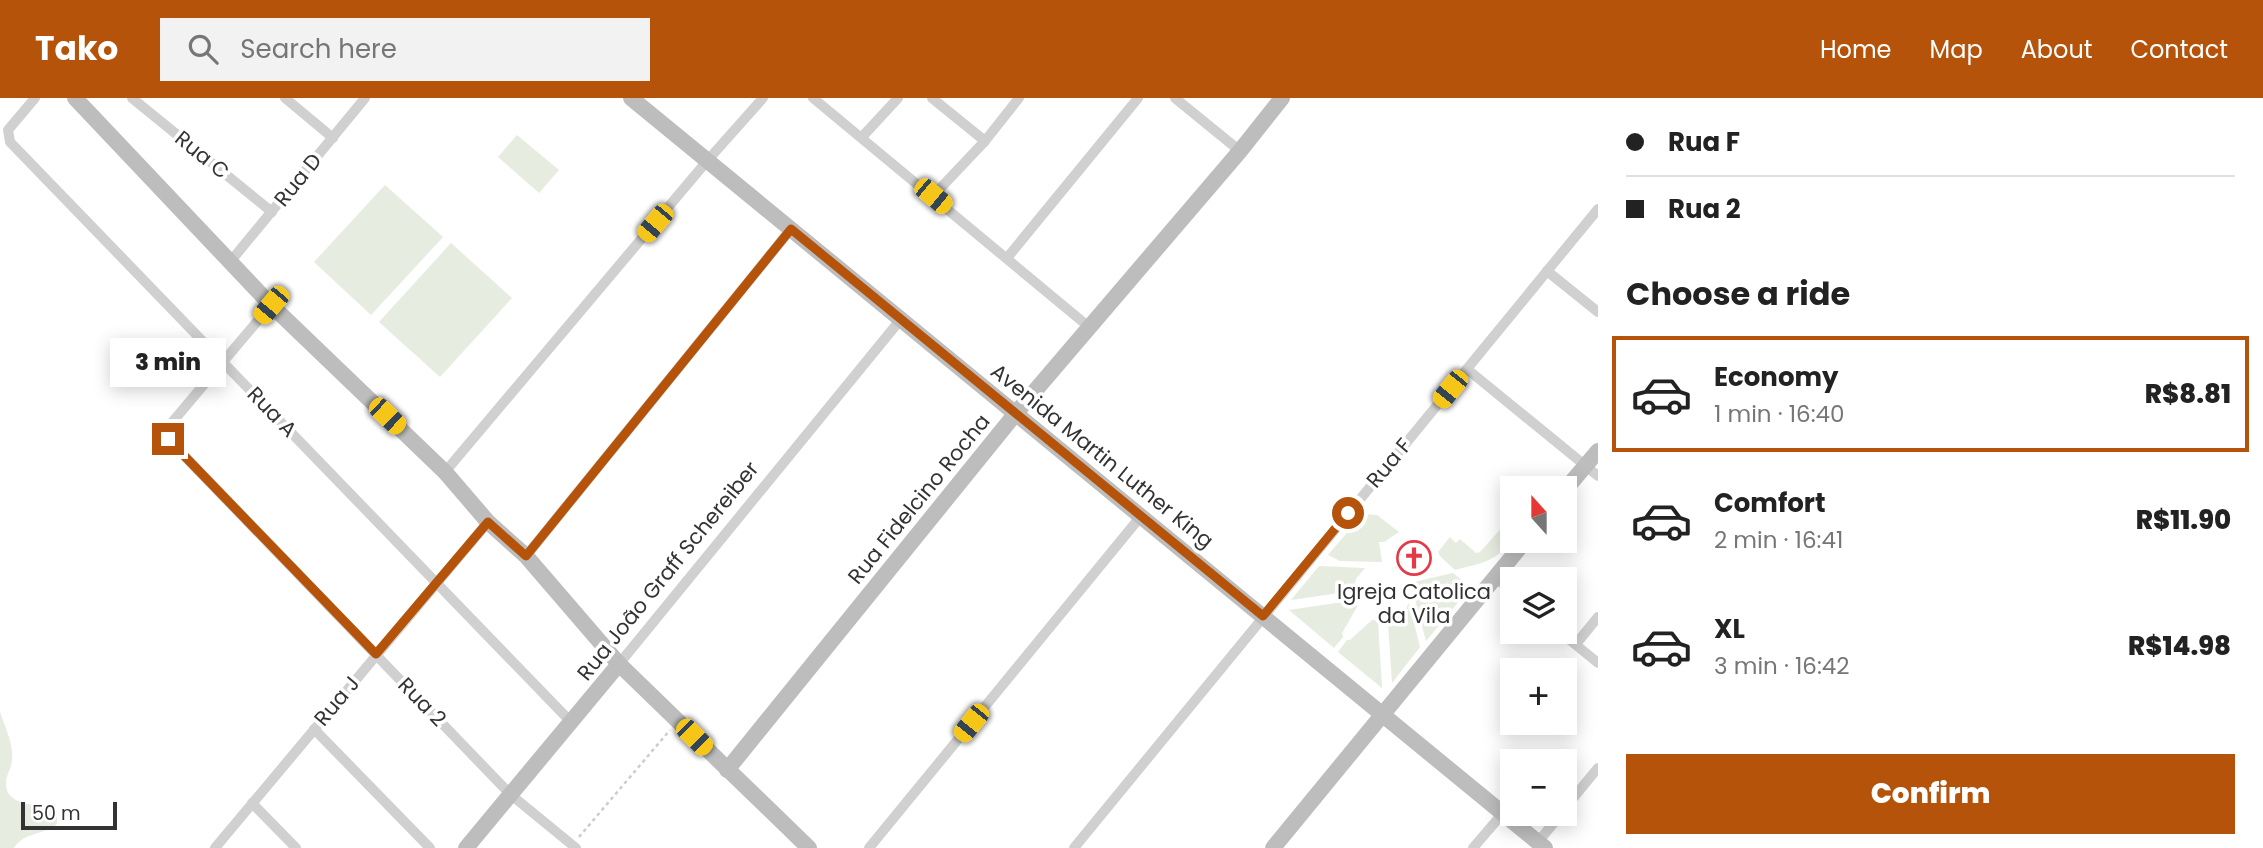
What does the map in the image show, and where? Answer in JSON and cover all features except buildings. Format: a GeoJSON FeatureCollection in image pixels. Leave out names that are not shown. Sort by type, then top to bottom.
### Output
{"type":"FeatureCollection","features":[{"type":"Feature","properties":{"kind":"street","name":"Rua A"},"geometry":{"type":"LineString","coordinates":[[35,98],[8,130],[10,142],[571,722]]}},
{"type":"Feature","properties":{"kind":"street"},"geometry":{"type":"LineString","coordinates":[[75,98],[271,305],[445,471],[488,522],[526,556],[620,664],[809,848]]}},
{"type":"Feature","properties":{"kind":"street","name":"Rua C"},"geometry":{"type":"LineString","coordinates":[[132,98],[272,212]]}},
{"type":"Feature","properties":{"kind":"street"},"geometry":{"type":"LineString","coordinates":[[285,98],[333,138]]}},
{"type":"Feature","properties":{"kind":"street","name":"Rua D"},"geometry":{"type":"LineString","coordinates":[[230,262],[365,98]]}},
{"type":"Feature","properties":{"kind":"street","name":"Avenida Martin Luther King"},"geometry":{"type":"LineString","coordinates":[[631,98],[1500,811]]}},
{"type":"Feature","properties":{"kind":"street"},"geometry":{"type":"LineString","coordinates":[[445,471],[763,98]]}},
{"type":"Feature","properties":{"kind":"street"},"geometry":{"type":"LineString","coordinates":[[813,98],[1089,327]]}},
{"type":"Feature","properties":{"kind":"street"},"geometry":{"type":"LineString","coordinates":[[862,137],[898,98]]}},
{"type":"Feature","properties":{"kind":"street"},"geometry":{"type":"LineString","coordinates":[[932,98],[985,141]]}},
{"type":"Feature","properties":{"kind":"street"},"geometry":{"type":"LineString","coordinates":[[933,196],[985,141],[1019,98]]}},
{"type":"Feature","properties":{"kind":"street"},"geometry":{"type":"LineString","coordinates":[[1007,258],[1138,98]]}},
{"type":"Feature","properties":{"kind":"street"},"geometry":{"type":"LineString","coordinates":[[1175,98],[1240,151]]}},
{"type":"Feature","properties":{"kind":"street","name":"Rua Fidelcino Rocha"},"geometry":{"type":"LineString","coordinates":[[727,770],[1016,413],[1240,151],[1282,98]]}},
{"type":"Feature","properties":{"kind":"street","name":"Rua F"},"geometry":{"type":"LineString","coordinates":[[1073,848],[1598,209]]}},
{"type":"Feature","properties":{"kind":"street"},"geometry":{"type":"LineString","coordinates":[[526,556],[791,229]]}},
{"type":"Feature","properties":{"kind":"street"},"geometry":{"type":"LineString","coordinates":[[1547,271],[1598,312]]}},
{"type":"Feature","properties":{"kind":"street"},"geometry":{"type":"LineString","coordinates":[[223,362],[271,305]]}},
{"type":"Feature","properties":{"kind":"street","name":"Rua João Graff Schereiber"},"geometry":{"type":"LineString","coordinates":[[466,848],[901,319]]}},
{"type":"Feature","properties":{"kind":"street","name":"Rua 2"},"geometry":{"type":"LineString","coordinates":[[223,362],[169,426],[168,439],[510,794]]}},
{"type":"Feature","properties":{"kind":"street"},"geometry":{"type":"LineString","coordinates":[[1467,369],[1592,471]]}},
{"type":"Feature","properties":{"kind":"street"},"geometry":{"type":"LineString","coordinates":[[1577,482],[1592,471],[1598,450]]}},
{"type":"Feature","properties":{"kind":"street"},"geometry":{"type":"LineString","coordinates":[[869,848],[1140,516]]}},
{"type":"Feature","properties":{"kind":"street","name":"Rua J"},"geometry":{"type":"LineString","coordinates":[[215,848],[488,522]]}},
{"type":"Feature","properties":{"kind":"street"},"geometry":{"type":"LineString","coordinates":[[1273,848],[1515,553]]}},
{"type":"Feature","properties":{"kind":"street"},"geometry":{"type":"LineString","coordinates":[[1495,578],[1500,582]]}},
{"type":"Feature","properties":{"kind":"street"},"geometry":{"type":"LineString","coordinates":[[1577,643],[1598,617]]}},
{"type":"Feature","properties":{"kind":"street"},"geometry":{"type":"LineString","coordinates":[[1576,644],[1598,663]]}},
{"type":"Feature","properties":{"kind":"street"},"geometry":{"type":"LineString","coordinates":[[314,729],[430,848]]}},
{"type":"Feature","properties":{"kind":"street"},"geometry":{"type":"LineString","coordinates":[[1577,793],[1598,768]]}},
{"type":"Feature","properties":{"kind":"street"},"geometry":{"type":"LineString","coordinates":[[510,794],[574,846]]}},
{"type":"Feature","properties":{"kind":"street"},"geometry":{"type":"LineString","coordinates":[[253,803],[296,848]]}},
{"type":"Feature","properties":{"kind":"street"},"geometry":{"type":"LineString","coordinates":[[1473,848],[1500,816]]}},
{"type":"Feature","properties":{"kind":"street","name":"Avenida Martin Luther King"},"geometry":{"type":"LineString","coordinates":[[1519,826],[1542,845]]}},
{"type":"Feature","properties":{"kind":"street"},"geometry":{"type":"LineString","coordinates":[[1542,845],[1554,826]]}},
{"type":"Feature","properties":{"kind":"path"},"geometry":{"type":"LineString","coordinates":[[574,846],[678,721]]}},
{"type":"Feature","properties":{"kind":"shaded area"},"geometry":{"type":"Polygon","coordinates":[[[517,135],[559,170],[539,193],[498,157],[517,135]]]}},
{"type":"Feature","properties":{"kind":"shaded area"},"geometry":{"type":"Polygon","coordinates":[[[385,185],[443,237],[371,315],[314,262],[385,185]]]}},
{"type":"Feature","properties":{"kind":"shaded area"},"geometry":{"type":"Polygon","coordinates":[[[451,243],[512,298],[440,377],[379,322],[451,243]]]}},
{"type":"Feature","properties":{"kind":"shaded area"},"geometry":{"type":"Polygon","coordinates":[[[1363,514],[1377,515],[1399,532],[1384,542],[1379,542],[1382,562],[1340,561],[1328,555],[1363,514]]]}},
{"type":"Feature","properties":{"kind":"shaded area"},"geometry":{"type":"Polygon","coordinates":[[[1500,530],[1500,552],[1479,564],[1455,570],[1438,552],[1450,537],[1456,543],[1460,539],[1476,553],[1500,530]]]}},
{"type":"Feature","properties":{"kind":"shaded area"},"geometry":{"type":"Polygon","coordinates":[[[1319,566],[1365,568],[1356,579],[1353,591],[1291,600],[1319,566]]]}},
{"type":"Feature","properties":{"kind":"shaded area"},"geometry":{"type":"Polygon","coordinates":[[[1453,573],[1464,582],[1466,593],[1426,641],[1411,585],[1453,573]]]}},
{"type":"Feature","properties":{"kind":"shaded area"},"geometry":{"type":"Polygon","coordinates":[[[1356,600],[1357,607],[1342,633],[1343,637],[1334,648],[1289,610],[1356,600]]]}},
{"type":"Feature","properties":{"kind":"shaded area"},"geometry":{"type":"Polygon","coordinates":[[[1409,603],[1420,647],[1392,683],[1388,623],[1404,612],[1409,603]]]}},
{"type":"Feature","properties":{"kind":"shaded area"},"geometry":{"type":"Polygon","coordinates":[[[1372,620],[1378,621],[1382,688],[1338,652],[1347,640],[1372,620]]]}},
{"type":"Feature","properties":{"kind":"shaded area"},"geometry":{"type":"Polygon","coordinates":[[[0,712],[12,749],[6,780],[10,796],[22,803],[51,807],[57,815],[57,824],[28,836],[14,848],[0,848],[0,712]]]}},
{"type":"Feature","properties":{"kind":"place","name":"Igreja Catolica da Vila"},"geometry":{"type":"Point","coordinates":[1414,558]}},
{"type":"Feature","properties":{"kind":"route"},"geometry":{"type":"LineString","coordinates":[[168,439],[376,654],[488,522],[526,556],[791,229],[1263,616],[1348,513]]}}]}
